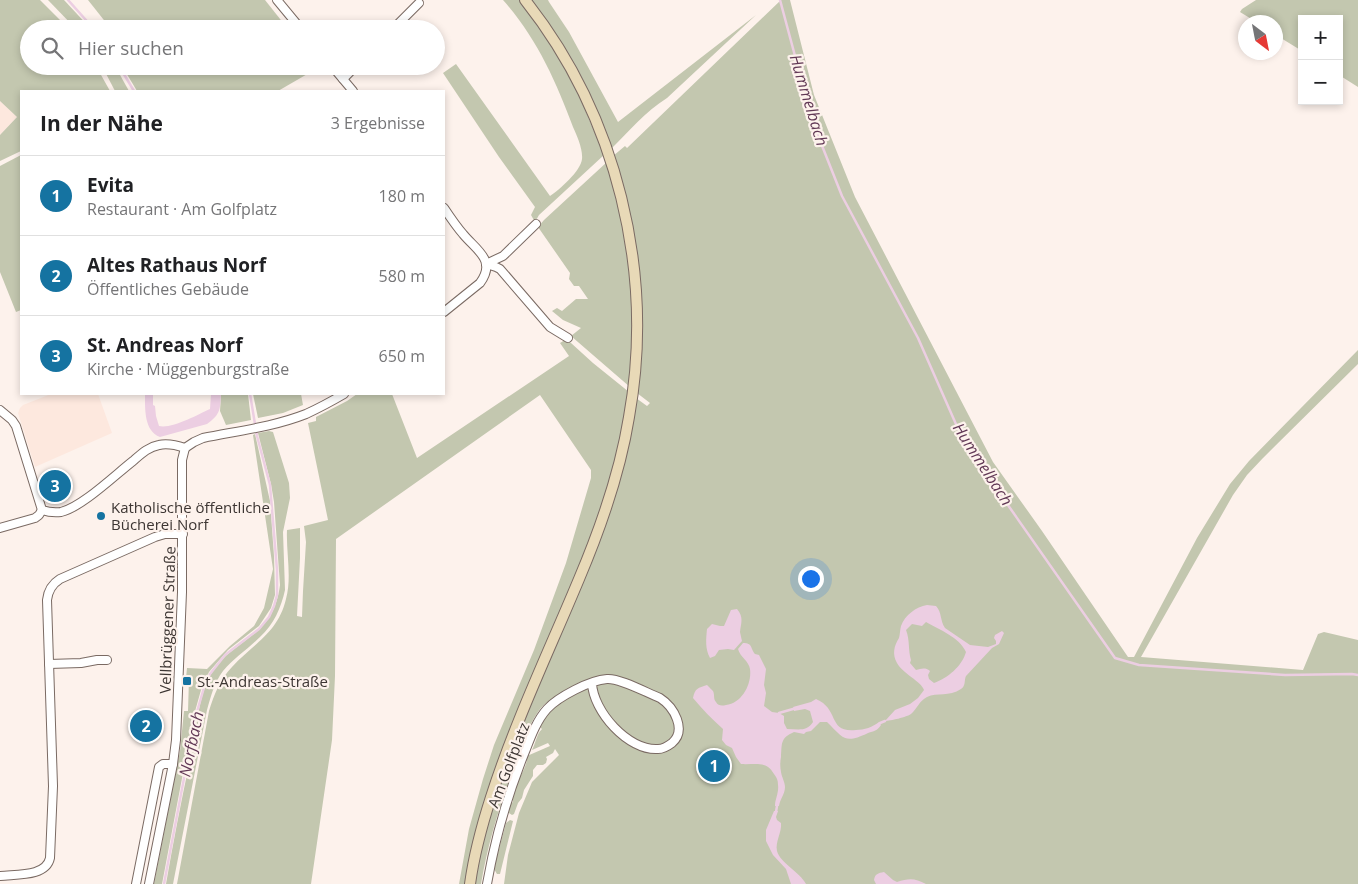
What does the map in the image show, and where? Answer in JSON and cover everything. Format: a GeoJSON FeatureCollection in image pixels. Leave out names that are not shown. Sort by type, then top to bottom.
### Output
{"type":"FeatureCollection","features":[{"type":"Feature","properties":{"kind":"main road"},"geometry":{"type":"LineString","coordinates":[[470,884],[478,842],[499,774],[524,706],[580,578],[613,486],[630,416],[637,342],[637,299],[632,250],[628,225],[614,172],[595,119],[576,79],[554,41],[525,0]]}},
{"type":"Feature","properties":{"kind":"street"},"geometry":{"type":"LineString","coordinates":[[277,0],[294,20]]}},
{"type":"Feature","properties":{"kind":"street"},"geometry":{"type":"LineString","coordinates":[[402,20],[419,2]]}},
{"type":"Feature","properties":{"kind":"street"},"geometry":{"type":"LineString","coordinates":[[340,75],[353,90]]}},
{"type":"Feature","properties":{"kind":"street"},"geometry":{"type":"LineString","coordinates":[[343,79],[347,75]]}},
{"type":"Feature","properties":{"kind":"street"},"geometry":{"type":"LineString","coordinates":[[445,209],[462,233],[484,257],[486,264],[485,273],[480,283],[445,311]]}},
{"type":"Feature","properties":{"kind":"street"},"geometry":{"type":"LineString","coordinates":[[486,264],[503,256],[536,224]]}},
{"type":"Feature","properties":{"kind":"street"},"geometry":{"type":"LineString","coordinates":[[486,264],[500,269],[550,327],[568,338]]}},
{"type":"Feature","properties":{"kind":"street"},"geometry":{"type":"LineString","coordinates":[[42,510],[59,512],[72,507],[95,492],[148,449],[165,444],[185,448],[203,438],[274,424],[304,415],[342,395]]}},
{"type":"Feature","properties":{"kind":"street"},"geometry":{"type":"LineString","coordinates":[[0,410],[16,426],[42,510],[35,518],[0,528]]}},
{"type":"Feature","properties":{"kind":"street","name":"Vellbrüggener Straße"},"geometry":{"type":"LineString","coordinates":[[149,884],[173,764],[178,709],[183,534],[182,464],[185,448]]}},
{"type":"Feature","properties":{"kind":"street"},"geometry":{"type":"LineString","coordinates":[[0,876],[39,871],[47,867],[51,854],[53,786],[47,600],[50,590],[60,579],[156,537],[165,534],[183,534]]}},
{"type":"Feature","properties":{"kind":"street"},"geometry":{"type":"LineString","coordinates":[[49,664],[81,664],[97,660],[108,660]]}},
{"type":"Feature","properties":{"kind":"street","name":"Am Golfplatz"},"geometry":{"type":"LineString","coordinates":[[487,884],[494,849],[509,793],[518,768],[537,724],[546,709],[555,702],[570,692],[592,683],[613,679],[660,698],[667,704],[677,718],[680,729],[678,736],[674,742],[659,749],[635,743],[618,731],[603,715],[593,694],[592,683]]}},
{"type":"Feature","properties":{"kind":"street"},"geometry":{"type":"LineString","coordinates":[[136,884],[159,767],[163,764],[173,764]]}},
{"type":"Feature","properties":{"kind":"shaded area"},"geometry":{"type":"Polygon","coordinates":[[[0,101],[17,117],[0,135],[0,101]]]}},
{"type":"Feature","properties":{"kind":"shaded area"},"geometry":{"type":"Polygon","coordinates":[[[48,395],[98,395],[112,433],[35,467],[18,413],[23,405],[48,395]]]}},
{"type":"Feature","properties":{"kind":"shaded area"},"geometry":{"type":"Polygon","coordinates":[[[145,395],[153,395],[153,405],[155,406],[159,426],[177,424],[210,409],[211,395],[221,395],[220,407],[217,414],[207,424],[160,437],[148,425],[145,395]]]}},
{"type":"Feature","properties":{"kind":"shaded area"},"geometry":{"type":"Polygon","coordinates":[[[923,606],[936,606],[945,628],[970,645],[988,647],[996,644],[995,635],[1002,631],[1004,633],[999,644],[992,648],[966,676],[963,688],[952,693],[927,697],[911,714],[885,721],[895,710],[910,704],[918,698],[924,690],[903,671],[895,660],[894,653],[905,618],[911,612],[923,606]],[[926,622],[922,626],[912,624],[906,630],[910,663],[916,670],[925,669],[930,671],[929,679],[934,683],[954,671],[966,652],[954,638],[926,622]]]}},
{"type":"Feature","properties":{"kind":"shaded area"},"geometry":{"type":"Polygon","coordinates":[[[737,609],[741,617],[740,632],[742,641],[734,650],[719,650],[715,656],[710,658],[706,640],[707,629],[712,624],[724,626],[731,610],[737,609]]]}},
{"type":"Feature","properties":{"kind":"shaded area"},"geometry":{"type":"Polygon","coordinates":[[[743,643],[750,645],[755,654],[759,655],[766,669],[764,706],[772,712],[784,716],[784,723],[787,729],[802,729],[811,725],[813,722],[810,711],[805,709],[794,711],[793,707],[816,699],[828,708],[841,728],[859,730],[871,727],[879,722],[881,725],[875,730],[849,739],[841,736],[827,722],[820,722],[811,731],[804,734],[794,732],[786,737],[782,745],[780,763],[785,790],[779,806],[775,806],[778,780],[771,770],[760,764],[741,764],[732,748],[722,740],[723,729],[693,698],[697,689],[707,685],[713,691],[715,700],[719,705],[723,706],[732,703],[741,697],[748,686],[750,675],[749,666],[738,649],[743,643]]]}},
{"type":"Feature","properties":{"kind":"shaded area"},"geometry":{"type":"Polygon","coordinates":[[[774,811],[778,811],[776,817],[781,823],[777,851],[786,864],[806,884],[791,884],[786,869],[773,855],[766,841],[766,830],[774,811]]]}},
{"type":"Feature","properties":{"kind":"shaded area"},"geometry":{"type":"Polygon","coordinates":[[[884,872],[897,882],[912,879],[926,884],[876,884],[875,876],[878,873],[884,872]]]}},
{"type":"Feature","properties":{"kind":"green space"},"geometry":{"type":"Polygon","coordinates":[[[0,0],[40,0],[60,20],[20,20],[20,75],[101,75],[109,90],[20,90],[20,151],[0,161],[0,135],[17,117],[0,101],[0,0]]]}},
{"type":"Feature","properties":{"kind":"green space"},"geometry":{"type":"Polygon","coordinates":[[[48,0],[64,0],[83,20],[67,20],[48,0]]]}},
{"type":"Feature","properties":{"kind":"green space"},"geometry":{"type":"Polygon","coordinates":[[[88,0],[265,0],[281,20],[104,20],[88,0]]]}},
{"type":"Feature","properties":{"kind":"green space"},"geometry":{"type":"Polygon","coordinates":[[[503,0],[520,0],[541,29],[574,83],[604,155],[539,215],[535,222],[531,215],[535,207],[444,75],[445,72],[456,64],[550,196],[564,185],[581,164],[582,151],[552,76],[535,44],[503,0]]]}},
{"type":"Feature","properties":{"kind":"green space"},"geometry":{"type":"Polygon","coordinates":[[[530,0],[548,0],[569,32],[618,122],[756,15],[667,98],[644,116],[611,149],[530,0]]]}},
{"type":"Feature","properties":{"kind":"green space"},"geometry":{"type":"Polygon","coordinates":[[[781,0],[790,0],[814,95],[855,197],[993,462],[1128,657],[1134,657],[1197,538],[1230,484],[1249,461],[1358,350],[1358,364],[1247,475],[1233,495],[1141,657],[1303,670],[1318,634],[1324,632],[1358,640],[1358,884],[504,884],[508,855],[519,813],[532,782],[559,755],[555,749],[553,753],[546,757],[546,763],[537,765],[514,814],[509,813],[507,809],[513,802],[512,794],[516,790],[516,783],[525,766],[527,756],[550,746],[548,743],[532,750],[542,729],[539,726],[545,715],[553,707],[549,701],[539,710],[526,735],[505,791],[487,853],[481,884],[475,884],[485,832],[498,788],[581,584],[636,398],[647,406],[650,403],[637,393],[641,329],[613,156],[625,146],[627,148],[781,0]]]}},
{"type":"Feature","properties":{"kind":"green space"},"geometry":{"type":"Polygon","coordinates":[[[1256,0],[1358,0],[1358,87],[1343,78],[1343,15],[1298,15],[1298,49],[1283,39],[1283,15],[1245,15],[1240,12],[1256,0]]]}},
{"type":"Feature","properties":{"kind":"green space"},"geometry":{"type":"Polygon","coordinates":[[[107,75],[120,75],[128,90],[114,90],[107,75]]]}},
{"type":"Feature","properties":{"kind":"green space"},"geometry":{"type":"Polygon","coordinates":[[[127,75],[306,75],[280,90],[136,90],[127,75]]]}},
{"type":"Feature","properties":{"kind":"green space"},"geometry":{"type":"Polygon","coordinates":[[[20,156],[20,310],[16,312],[0,272],[0,166],[20,156]]]}},
{"type":"Feature","properties":{"kind":"green space"},"geometry":{"type":"Polygon","coordinates":[[[607,162],[621,212],[632,281],[633,320],[630,387],[571,336],[581,328],[563,320],[552,311],[557,308],[562,311],[576,299],[588,299],[579,286],[574,286],[569,279],[570,273],[538,227],[607,162]]]}},
{"type":"Feature","properties":{"kind":"green space"},"geometry":{"type":"Polygon","coordinates":[[[565,340],[571,343],[629,392],[621,439],[600,514],[582,562],[546,646],[466,884],[459,884],[469,829],[483,779],[494,745],[534,650],[566,563],[591,478],[591,470],[540,395],[336,539],[335,676],[332,740],[311,884],[177,884],[211,705],[224,677],[264,637],[277,621],[286,599],[289,582],[287,530],[300,528],[297,616],[302,617],[306,542],[304,526],[328,520],[308,423],[316,421],[316,417],[356,395],[392,395],[417,458],[569,356],[560,343],[565,340]]]}},
{"type":"Feature","properties":{"kind":"green space"},"geometry":{"type":"Polygon","coordinates":[[[221,395],[248,395],[251,420],[226,425],[220,411],[221,395]]]}},
{"type":"Feature","properties":{"kind":"green space"},"geometry":{"type":"Polygon","coordinates":[[[253,395],[301,395],[303,405],[283,413],[258,418],[253,395]]]}},
{"type":"Feature","properties":{"kind":"green space"},"geometry":{"type":"Polygon","coordinates":[[[273,432],[289,483],[290,498],[283,532],[285,590],[279,609],[269,627],[227,666],[215,685],[207,710],[173,884],[166,884],[199,710],[206,684],[219,663],[261,628],[276,603],[280,585],[274,502],[258,433],[273,432]]]}},
{"type":"Feature","properties":{"kind":"green space"},"geometry":{"type":"Polygon","coordinates":[[[255,434],[270,501],[275,595],[271,608],[259,626],[228,650],[209,672],[201,690],[194,715],[162,884],[154,884],[180,751],[184,711],[188,711],[189,679],[186,678],[187,668],[207,669],[254,626],[264,608],[273,569],[253,435],[255,434]]]}},
{"type":"Feature","properties":{"kind":"green space"},"geometry":{"type":"Polygon","coordinates":[[[510,820],[513,821],[500,874],[497,874],[494,869],[495,856],[498,853],[506,823],[510,820]]]}},
{"type":"Feature","properties":{"kind":"waterway","name":"Norfbach"},"geometry":{"type":"LineString","coordinates":[[68,0],[86,20]]}},
{"type":"Feature","properties":{"kind":"waterway","name":"Hummelbach"},"geometry":{"type":"LineString","coordinates":[[780,0],[813,123],[842,196],[918,338],[959,431],[989,478],[1115,658],[1139,665],[1285,675],[1358,675]]}},
{"type":"Feature","properties":{"kind":"waterway","name":"Norfbach"},"geometry":{"type":"LineString","coordinates":[[124,75],[133,90]]}},
{"type":"Feature","properties":{"kind":"waterway","name":"Norfbach"},"geometry":{"type":"LineString","coordinates":[[164,884],[196,715],[205,684],[210,674],[225,655],[259,629],[269,617],[277,595],[277,570],[270,485],[257,436],[250,395]]}},
{"type":"Feature","properties":{"kind":"waterway"},"geometry":{"type":"LineString","coordinates":[[779,713],[793,709]]}},
{"type":"Feature","properties":{"kind":"waterway"},"geometry":{"type":"LineString","coordinates":[[880,723],[885,721]]}},
{"type":"Feature","properties":{"kind":"waterway"},"geometry":{"type":"LineString","coordinates":[[776,812],[777,806]]}},
{"type":"Feature","properties":{"kind":"place","name":"St. Andreas Norf"},"geometry":{"type":"Point","coordinates":[55,486]}},
{"type":"Feature","properties":{"kind":"place","name":"Katholische öffentliche Bücherei Norf"},"geometry":{"type":"Point","coordinates":[101,516]}},
{"type":"Feature","properties":{"kind":"place","name":"St.-Andreas-Straße"},"geometry":{"type":"Point","coordinates":[187,681]}},
{"type":"Feature","properties":{"kind":"place","name":"Altes Rathaus Norf"},"geometry":{"type":"Point","coordinates":[146,726]}},
{"type":"Feature","properties":{"kind":"place","name":"Evita"},"geometry":{"type":"Point","coordinates":[714,766]}}]}
